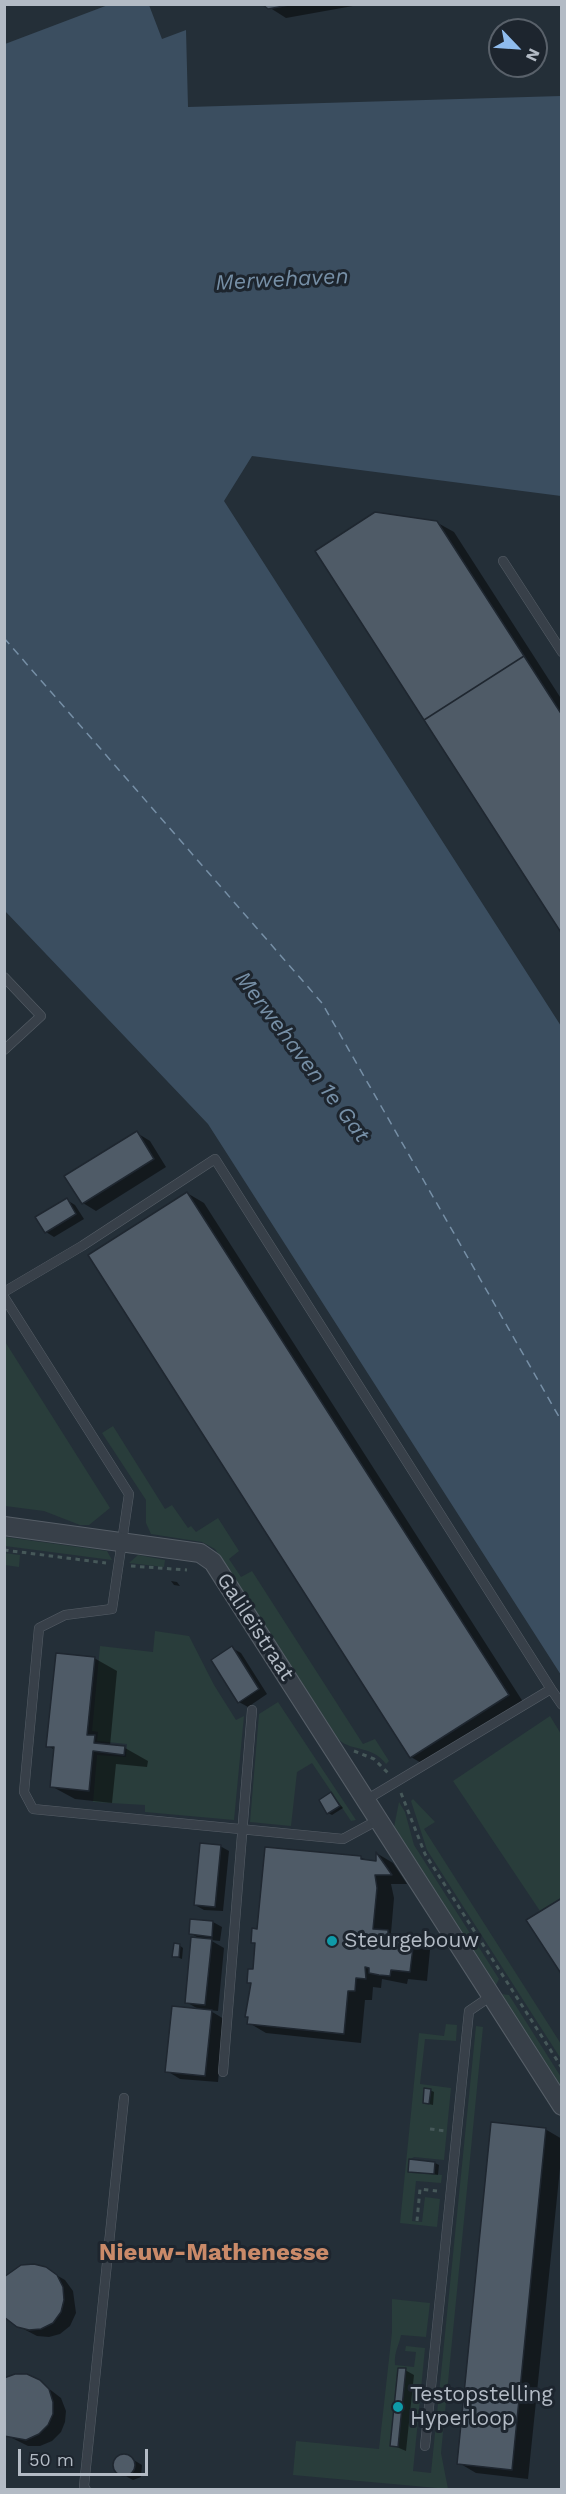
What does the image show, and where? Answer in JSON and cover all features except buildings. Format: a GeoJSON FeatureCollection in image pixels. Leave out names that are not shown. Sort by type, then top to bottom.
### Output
{"type":"FeatureCollection","features":[{"type":"Feature","properties":{"kind":"street","name":"Galileïstraat"},"geometry":{"type":"LineString","coordinates":[[4,1526],[200,1553],[213,1562],[561,2106]]}},
{"type":"Feature","properties":{"kind":"lane"},"geometry":{"type":"LineString","coordinates":[[503,561],[561,652]]}},
{"type":"Feature","properties":{"kind":"lane"},"geometry":{"type":"LineString","coordinates":[[4,977],[41,1016],[4,1050]]}},
{"type":"Feature","properties":{"kind":"lane"},"geometry":{"type":"LineString","coordinates":[[378,1820],[343,1839],[33,1809],[24,1792],[39,1628],[65,1615],[112,1609],[129,1494],[4,1294],[215,1159],[561,1705]]}},
{"type":"Feature","properties":{"kind":"lane"},"geometry":{"type":"LineString","coordinates":[[366,1800],[551,1689]]}},
{"type":"Feature","properties":{"kind":"lane"},"geometry":{"type":"LineString","coordinates":[[223,2072],[252,1710]]}},
{"type":"Feature","properties":{"kind":"lane"},"geometry":{"type":"LineString","coordinates":[[425,2446],[469,2011],[491,1996]]}},
{"type":"Feature","properties":{"kind":"lane"},"geometry":{"type":"LineString","coordinates":[[86,2490],[84,2486],[124,2098]]}},
{"type":"Feature","properties":{"kind":"path"},"geometry":{"type":"LineString","coordinates":[[335,1750],[359,1752],[374,1759],[395,1783],[406,1803],[416,1837],[425,1854],[561,2068]]}},
{"type":"Feature","properties":{"kind":"path"},"geometry":{"type":"LineString","coordinates":[[430,2129],[437,2130]]}},
{"type":"Feature","properties":{"kind":"path"},"geometry":{"type":"LineString","coordinates":[[417,2221],[420,2189],[450,2192]]}},
{"type":"Feature","properties":{"kind":"green space"},"geometry":{"type":"Polygon","coordinates":[[[4,1340],[110,1508],[89,1525],[80,1525],[44,1511],[5,1506],[4,1340]]]}},
{"type":"Feature","properties":{"kind":"green space"},"geometry":{"type":"Polygon","coordinates":[[[113,1426],[165,1509],[172,1505],[188,1528],[191,1526],[196,1532],[218,1518],[239,1551],[229,1559],[241,1577],[252,1571],[363,1744],[375,1739],[389,1761],[386,1764],[375,1754],[344,1744],[339,1740],[215,1549],[202,1542],[151,1534],[146,1523],[146,1500],[102,1433],[113,1426]]]}},
{"type":"Feature","properties":{"kind":"green space"},"geometry":{"type":"Polygon","coordinates":[[[5,1537],[107,1551],[112,1560],[5,1546],[5,1537]]]}},
{"type":"Feature","properties":{"kind":"green space"},"geometry":{"type":"Polygon","coordinates":[[[4,1553],[20,1555],[19,1567],[5,1565],[4,1553]]]}},
{"type":"Feature","properties":{"kind":"green space"},"geometry":{"type":"Polygon","coordinates":[[[138,1555],[165,1560],[164,1567],[129,1563],[138,1555]]]}},
{"type":"Feature","properties":{"kind":"green space"},"geometry":{"type":"Polygon","coordinates":[[[155,1631],[189,1636],[214,1685],[236,1720],[244,1716],[234,1820],[145,1812],[145,1805],[93,1802],[97,1755],[126,1757],[127,1744],[97,1741],[98,1732],[92,1731],[100,1646],[153,1652],[155,1631]]]}},
{"type":"Feature","properties":{"kind":"green space"},"geometry":{"type":"Polygon","coordinates":[[[278,1702],[356,1820],[351,1821],[312,1763],[297,1772],[291,1826],[250,1822],[259,1714],[278,1702]]]}},
{"type":"Feature","properties":{"kind":"green space"},"geometry":{"type":"Polygon","coordinates":[[[550,1716],[561,1734],[561,1898],[540,1911],[453,1781],[550,1716]]]}},
{"type":"Feature","properties":{"kind":"green space"},"geometry":{"type":"Polygon","coordinates":[[[413,1799],[435,1822],[424,1829],[561,2044],[561,2059],[427,1850],[411,1801],[413,1799]]]}},
{"type":"Feature","properties":{"kind":"green space"},"geometry":{"type":"Polygon","coordinates":[[[399,1802],[405,1812],[414,1845],[499,1979],[496,1985],[394,1827],[399,1802]]]}},
{"type":"Feature","properties":{"kind":"green space"},"geometry":{"type":"Polygon","coordinates":[[[501,1994],[509,1995],[561,2077],[561,2087],[501,1994]]]}},
{"type":"Feature","properties":{"kind":"green space"},"geometry":{"type":"Polygon","coordinates":[[[446,2024],[457,2025],[456,2041],[425,2039],[420,2084],[451,2088],[444,2160],[414,2157],[409,2160],[408,2171],[442,2175],[441,2183],[416,2181],[412,2221],[422,2222],[425,2197],[440,2199],[437,2227],[400,2223],[419,2033],[444,2036],[446,2024]]]}},
{"type":"Feature","properties":{"kind":"green space"},"geometry":{"type":"Polygon","coordinates":[[[476,2026],[483,2027],[441,2453],[448,2489],[293,2475],[296,2441],[379,2449],[392,2332],[392,2299],[430,2303],[426,2337],[401,2335],[395,2365],[414,2367],[416,2352],[405,2351],[406,2346],[425,2348],[413,2471],[431,2473],[476,2026]]]}},
{"type":"Feature","properties":{"kind":"water"},"geometry":{"type":"Polygon","coordinates":[[[108,5],[149,5],[162,39],[186,30],[188,107],[561,96],[561,496],[252,456],[224,501],[561,1026],[561,1675],[208,1124],[5,911],[5,44],[108,5]]]}},
{"type":"Feature","properties":{"kind":"ferry route"},"geometry":{"type":"LineString","coordinates":[[4,638],[322,1003],[562,1422]]}},
{"type":"Feature","properties":{"kind":"place","name":"Steurgebouw"},"geometry":{"type":"Point","coordinates":[332,1941]}},
{"type":"Feature","properties":{"kind":"place","name":"Testopstelling Hyperloop"},"geometry":{"type":"Point","coordinates":[398,2407]}},
{"type":"Feature","properties":{"kind":"district","name":"Nieuw-Mathenesse"},"geometry":{"type":"Point","coordinates":[214,2253]}},
{"type":"Feature","properties":{"kind":"water label","name":"Merwehaven"},"geometry":{"type":"Point","coordinates":[282,280]}},
{"type":"Feature","properties":{"kind":"water label","name":"Merwehaven 1e Gat"},"geometry":{"type":"Point","coordinates":[302,1057]}}]}
